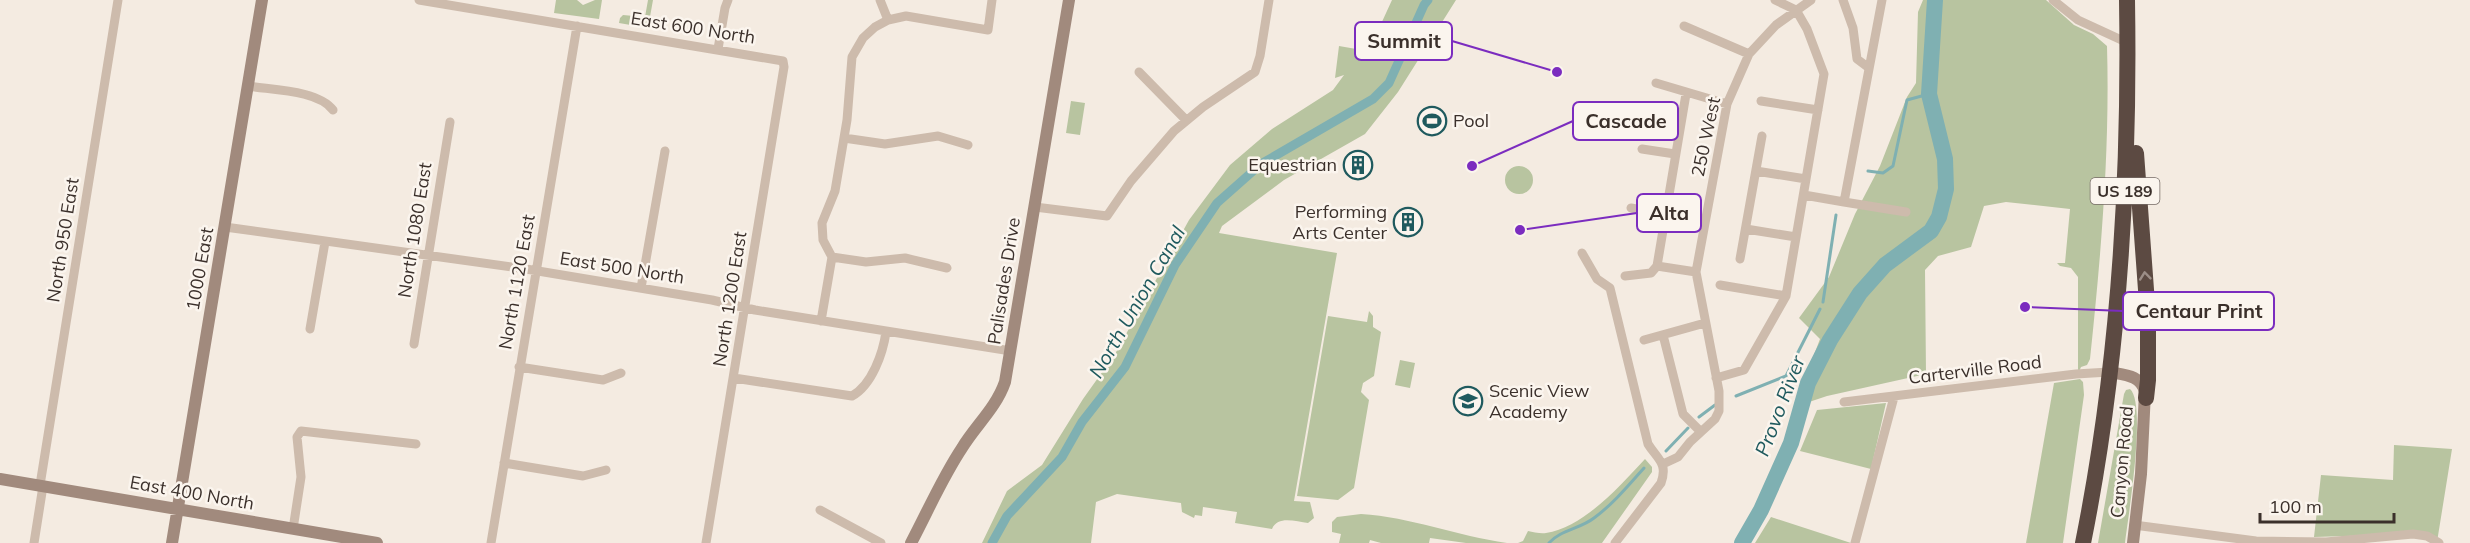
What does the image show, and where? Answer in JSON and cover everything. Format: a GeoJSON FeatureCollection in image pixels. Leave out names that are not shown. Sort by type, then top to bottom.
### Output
{"type":"FeatureCollection","features":[{"type":"Feature","properties":{"kind":"highway","name":"US 189"},"geometry":{"type":"LineString","coordinates":[[2083,543],[2097,463],[2109,372],[2122,238],[2128,114],[2127,0]]}},
{"type":"Feature","properties":{"kind":"highway"},"geometry":{"type":"LineString","coordinates":[[2128,114],[2135,150],[2146,288],[2148,380],[2146,398]]}},
{"type":"Feature","properties":{"kind":"street","name":"North 950 East"},"geometry":{"type":"LineString","coordinates":[[34,543],[41,485],[118,0]]}},
{"type":"Feature","properties":{"kind":"street","name":"1000 East"},"geometry":{"type":"LineString","coordinates":[[172,543],[262,0]]}},
{"type":"Feature","properties":{"kind":"street","name":"East 600 North"},"geometry":{"type":"LineString","coordinates":[[419,0],[783,61]]}},
{"type":"Feature","properties":{"kind":"street"},"geometry":{"type":"LineString","coordinates":[[718,49],[728,0]]}},
{"type":"Feature","properties":{"kind":"street"},"geometry":{"type":"LineString","coordinates":[[880,0],[888,20]]}},
{"type":"Feature","properties":{"kind":"street"},"geometry":{"type":"LineString","coordinates":[[821,321],[832,257],[823,240],[822,223],[835,192],[844,138],[852,56],[857,46],[869,31],[888,20],[906,16],[988,30],[992,0]]}},
{"type":"Feature","properties":{"kind":"street","name":"Palisades Drive"},"geometry":{"type":"LineString","coordinates":[[911,543],[948,469],[966,441],[999,399],[1005,382],[1069,0]]}},
{"type":"Feature","properties":{"kind":"street"},"geometry":{"type":"LineString","coordinates":[[1035,207],[1104,218],[1113,211],[1128,185],[1143,166],[1186,120],[1255,72],[1260,56],[1269,0]]}},
{"type":"Feature","properties":{"kind":"street"},"geometry":{"type":"LineString","coordinates":[[1716,378],[1744,370],[1786,296],[1824,74],[1807,29],[1796,10],[1775,0]]}},
{"type":"Feature","properties":{"kind":"street","name":"250 West"},"geometry":{"type":"LineString","coordinates":[[1664,468],[1715,419],[1719,411],[1719,391],[1696,272],[1727,104],[1749,54],[1776,25],[1811,0]]}},
{"type":"Feature","properties":{"kind":"street"},"geometry":{"type":"LineString","coordinates":[[1843,0],[1853,28],[1857,59],[1869,68]]}},
{"type":"Feature","properties":{"kind":"street"},"geometry":{"type":"LineString","coordinates":[[1844,202],[1882,0]]}},
{"type":"Feature","properties":{"kind":"street"},"geometry":{"type":"LineString","coordinates":[[2053,0],[2078,20],[2128,43]]}},
{"type":"Feature","properties":{"kind":"street","name":"North 1120 East"},"geometry":{"type":"LineString","coordinates":[[491,543],[577,26]]}},
{"type":"Feature","properties":{"kind":"street"},"geometry":{"type":"LineString","coordinates":[[1684,26],[1749,54]]}},
{"type":"Feature","properties":{"kind":"street","name":"North 1200 East"},"geometry":{"type":"LineString","coordinates":[[706,543],[784,67],[783,61]]}},
{"type":"Feature","properties":{"kind":"street"},"geometry":{"type":"LineString","coordinates":[[1139,72],[1186,120]]}},
{"type":"Feature","properties":{"kind":"street"},"geometry":{"type":"LineString","coordinates":[[1656,83],[1686,94],[1727,104]]}},
{"type":"Feature","properties":{"kind":"street"},"geometry":{"type":"LineString","coordinates":[[248,86],[316,97],[333,110]]}},
{"type":"Feature","properties":{"kind":"street"},"geometry":{"type":"LineString","coordinates":[[1625,276],[1651,273],[1657,266],[1686,94]]}},
{"type":"Feature","properties":{"kind":"street"},"geometry":{"type":"LineString","coordinates":[[1761,101],[1818,110]]}},
{"type":"Feature","properties":{"kind":"street","name":"North 1080 East"},"geometry":{"type":"LineString","coordinates":[[414,344],[450,122]]}},
{"type":"Feature","properties":{"kind":"street"},"geometry":{"type":"LineString","coordinates":[[844,138],[885,144],[938,136],[968,145]]}},
{"type":"Feature","properties":{"kind":"street"},"geometry":{"type":"LineString","coordinates":[[1740,259],[1762,136]]}},
{"type":"Feature","properties":{"kind":"street"},"geometry":{"type":"LineString","coordinates":[[1642,149],[1675,154]]}},
{"type":"Feature","properties":{"kind":"street"},"geometry":{"type":"LineString","coordinates":[[641,288],[665,151]]}},
{"type":"Feature","properties":{"kind":"street"},"geometry":{"type":"LineString","coordinates":[[1756,171],[1806,179]]}},
{"type":"Feature","properties":{"kind":"street"},"geometry":{"type":"LineString","coordinates":[[1803,195],[1906,212]]}},
{"type":"Feature","properties":{"kind":"street"},"geometry":{"type":"LineString","coordinates":[[1631,208],[1664,214]]}},
{"type":"Feature","properties":{"kind":"street","name":"East 500 North"},"geometry":{"type":"LineString","coordinates":[[225,227],[536,271],[886,332],[1011,351]]}},
{"type":"Feature","properties":{"kind":"street"},"geometry":{"type":"LineString","coordinates":[[1746,229],[1796,237]]}},
{"type":"Feature","properties":{"kind":"street"},"geometry":{"type":"LineString","coordinates":[[310,329],[325,242]]}},
{"type":"Feature","properties":{"kind":"street"},"geometry":{"type":"LineString","coordinates":[[1582,253],[1597,279],[1610,288],[1648,444],[1664,468],[1660,483],[1616,543]]}},
{"type":"Feature","properties":{"kind":"street"},"geometry":{"type":"LineString","coordinates":[[832,257],[866,262],[914,258],[947,268]]}},
{"type":"Feature","properties":{"kind":"street"},"geometry":{"type":"LineString","coordinates":[[1657,266],[1696,272]]}},
{"type":"Feature","properties":{"kind":"street"},"geometry":{"type":"LineString","coordinates":[[1720,285],[1786,296]]}},
{"type":"Feature","properties":{"kind":"street"},"geometry":{"type":"LineString","coordinates":[[1644,340],[1705,324]]}},
{"type":"Feature","properties":{"kind":"street"},"geometry":{"type":"LineString","coordinates":[[734,378],[852,396],[858,392],[882,357],[886,332]]}},
{"type":"Feature","properties":{"kind":"street"},"geometry":{"type":"LineString","coordinates":[[1663,334],[1683,414],[1700,431]]}},
{"type":"Feature","properties":{"kind":"street"},"geometry":{"type":"LineString","coordinates":[[519,367],[603,380],[621,373]]}},
{"type":"Feature","properties":{"kind":"street","name":"Carterville Road"},"geometry":{"type":"LineString","coordinates":[[1844,402],[2109,372]]}},
{"type":"Feature","properties":{"kind":"street","name":"Canyon Road"},"geometry":{"type":"LineString","coordinates":[[2109,372],[2137,379],[2144,387],[2146,398],[2141,474],[2133,543]]}},
{"type":"Feature","properties":{"kind":"street"},"geometry":{"type":"LineString","coordinates":[[1856,543],[1894,397]]}},
{"type":"Feature","properties":{"kind":"street"},"geometry":{"type":"LineString","coordinates":[[293,529],[301,477],[297,436],[301,431],[416,444]]}},
{"type":"Feature","properties":{"kind":"street"},"geometry":{"type":"LineString","coordinates":[[504,463],[583,476],[606,470]]}},
{"type":"Feature","properties":{"kind":"street","name":"East 400 North"},"geometry":{"type":"LineString","coordinates":[[0,479],[377,543]]}},
{"type":"Feature","properties":{"kind":"street"},"geometry":{"type":"LineString","coordinates":[[820,510],[882,543]]}},
{"type":"Feature","properties":{"kind":"street"},"geometry":{"type":"LineString","coordinates":[[2134,525],[2239,541],[2326,542],[2412,534],[2427,536],[2439,543]]}},
{"type":"Feature","properties":{"kind":"green space"},"geometry":{"type":"Polygon","coordinates":[[[556,0],[577,0],[583,5],[602,0],[599,19],[554,13],[556,0]]]}},
{"type":"Feature","properties":{"kind":"green space"},"geometry":{"type":"Polygon","coordinates":[[[648,0],[653,0],[648,28],[619,23],[623,15],[645,17],[648,0]]]}},
{"type":"Feature","properties":{"kind":"green space"},"geometry":{"type":"Polygon","coordinates":[[[1392,0],[1456,0],[1398,92],[1365,134],[1284,180],[1222,226],[1219,233],[1337,253],[1294,501],[1310,502],[1314,518],[1308,523],[1278,522],[1272,529],[1235,523],[1237,512],[1203,507],[1202,516],[1195,515],[1194,518],[1182,512],[1181,503],[1117,494],[1096,502],[1091,543],[982,543],[1007,491],[1042,465],[1083,399],[1115,354],[1189,220],[1230,165],[1272,129],[1333,90],[1344,75],[1335,78],[1339,46],[1362,50],[1375,37],[1392,0]]]}},
{"type":"Feature","properties":{"kind":"green space"},"geometry":{"type":"Polygon","coordinates":[[[1923,0],[2046,0],[2074,25],[2093,34],[2107,46],[2104,203],[2090,359],[2087,365],[2081,367],[2078,374],[2078,277],[2071,268],[2060,266],[2057,263],[2065,263],[2070,209],[2006,202],[1984,206],[1971,247],[1938,256],[1925,270],[1926,374],[1827,396],[1794,407],[1820,339],[1799,318],[1829,277],[1855,214],[1880,166],[1907,97],[1916,83],[1918,12],[1923,0]]]}},
{"type":"Feature","properties":{"kind":"green space"},"geometry":{"type":"Polygon","coordinates":[[[1071,101],[1085,103],[1080,135],[1066,133],[1071,101]]]}},
{"type":"Feature","properties":{"kind":"green space"},"geometry":{"type":"Polygon","coordinates":[[[1519,166],[1529,170],[1533,180],[1529,190],[1519,194],[1509,190],[1505,180],[1509,170],[1519,166]]]}},
{"type":"Feature","properties":{"kind":"green space"},"geometry":{"type":"Polygon","coordinates":[[[1369,311],[1373,316],[1373,327],[1381,332],[1374,376],[1363,383],[1361,392],[1369,400],[1354,488],[1338,500],[1297,496],[1328,316],[1367,322],[1369,311]]]}},
{"type":"Feature","properties":{"kind":"green space"},"geometry":{"type":"Polygon","coordinates":[[[1400,360],[1415,363],[1410,388],[1395,385],[1400,360]]]}},
{"type":"Feature","properties":{"kind":"green space"},"geometry":{"type":"Polygon","coordinates":[[[2080,379],[2083,382],[2084,395],[2063,543],[2026,543],[2054,383],[2080,379]]]}},
{"type":"Feature","properties":{"kind":"green space"},"geometry":{"type":"Polygon","coordinates":[[[2130,389],[2135,399],[2137,437],[2125,543],[2098,543],[2124,394],[2130,389]]]}},
{"type":"Feature","properties":{"kind":"green space"},"geometry":{"type":"Polygon","coordinates":[[[1886,403],[1871,469],[1800,451],[1817,410],[1886,403]]]}},
{"type":"Feature","properties":{"kind":"green space"},"geometry":{"type":"Polygon","coordinates":[[[2394,445],[2452,449],[2437,542],[2412,534],[2314,537],[2321,475],[2393,480],[2394,445]]]}},
{"type":"Feature","properties":{"kind":"green space"},"geometry":{"type":"Polygon","coordinates":[[[1645,459],[1652,467],[1652,472],[1602,543],[1518,543],[1523,541],[1528,531],[1544,533],[1574,523],[1613,493],[1645,459]]]}},
{"type":"Feature","properties":{"kind":"green space"},"geometry":{"type":"Polygon","coordinates":[[[1361,514],[1398,519],[1507,543],[1466,543],[1430,538],[1429,543],[1381,543],[1370,540],[1369,543],[1339,543],[1341,534],[1332,532],[1332,522],[1337,517],[1361,514]]]}},
{"type":"Feature","properties":{"kind":"green space"},"geometry":{"type":"Polygon","coordinates":[[[1771,517],[1851,543],[1755,543],[1771,517]]]}},
{"type":"Feature","properties":{"kind":"waterway","name":"North Union Canal"},"geometry":{"type":"LineString","coordinates":[[992,543],[1007,516],[1062,457],[1082,422],[1125,367],[1175,265],[1217,203],[1261,164],[1373,99],[1389,83],[1428,0]]}},
{"type":"Feature","properties":{"kind":"waterway","name":"Provo River"},"geometry":{"type":"LineString","coordinates":[[1742,543],[1761,510],[1791,443],[1808,383],[1830,340],[1860,293],[1885,265],[1931,231],[1939,217],[1946,189],[1945,159],[1929,94],[1935,0]]}},
{"type":"Feature","properties":{"kind":"waterway"},"geometry":{"type":"LineString","coordinates":[[1868,171],[1883,173],[1893,166],[1907,100],[1929,94]]}},
{"type":"Feature","properties":{"kind":"waterway"},"geometry":{"type":"LineString","coordinates":[[1823,302],[1836,215]]}},
{"type":"Feature","properties":{"kind":"waterway"},"geometry":{"type":"LineString","coordinates":[[1736,396],[1786,376],[1820,309]]}},
{"type":"Feature","properties":{"kind":"waterway"},"geometry":{"type":"LineString","coordinates":[[1699,417],[1715,405]]}},
{"type":"Feature","properties":{"kind":"waterway"},"geometry":{"type":"LineString","coordinates":[[1666,451],[1688,428]]}},
{"type":"Feature","properties":{"kind":"waterway"},"geometry":{"type":"LineString","coordinates":[[1549,543],[1559,535],[1588,522],[1601,513],[1644,468]]}},
{"type":"Feature","properties":{"kind":"place","name":"Summit"},"geometry":{"type":"Point","coordinates":[1557,72]}},
{"type":"Feature","properties":{"kind":"place","name":"Pool"},"geometry":{"type":"Point","coordinates":[1432,121]}},
{"type":"Feature","properties":{"kind":"place","name":"Equestrian"},"geometry":{"type":"Point","coordinates":[1358,165]}},
{"type":"Feature","properties":{"kind":"place","name":"Cascade"},"geometry":{"type":"Point","coordinates":[1472,166]}},
{"type":"Feature","properties":{"kind":"place","name":"Performing Arts Center"},"geometry":{"type":"Point","coordinates":[1408,222]}},
{"type":"Feature","properties":{"kind":"place","name":"Alta"},"geometry":{"type":"Point","coordinates":[1520,230]}},
{"type":"Feature","properties":{"kind":"place","name":"Centaur Print"},"geometry":{"type":"Point","coordinates":[2025,307]}},
{"type":"Feature","properties":{"kind":"place","name":"Scenic View Academy"},"geometry":{"type":"Point","coordinates":[1468,401]}}]}
